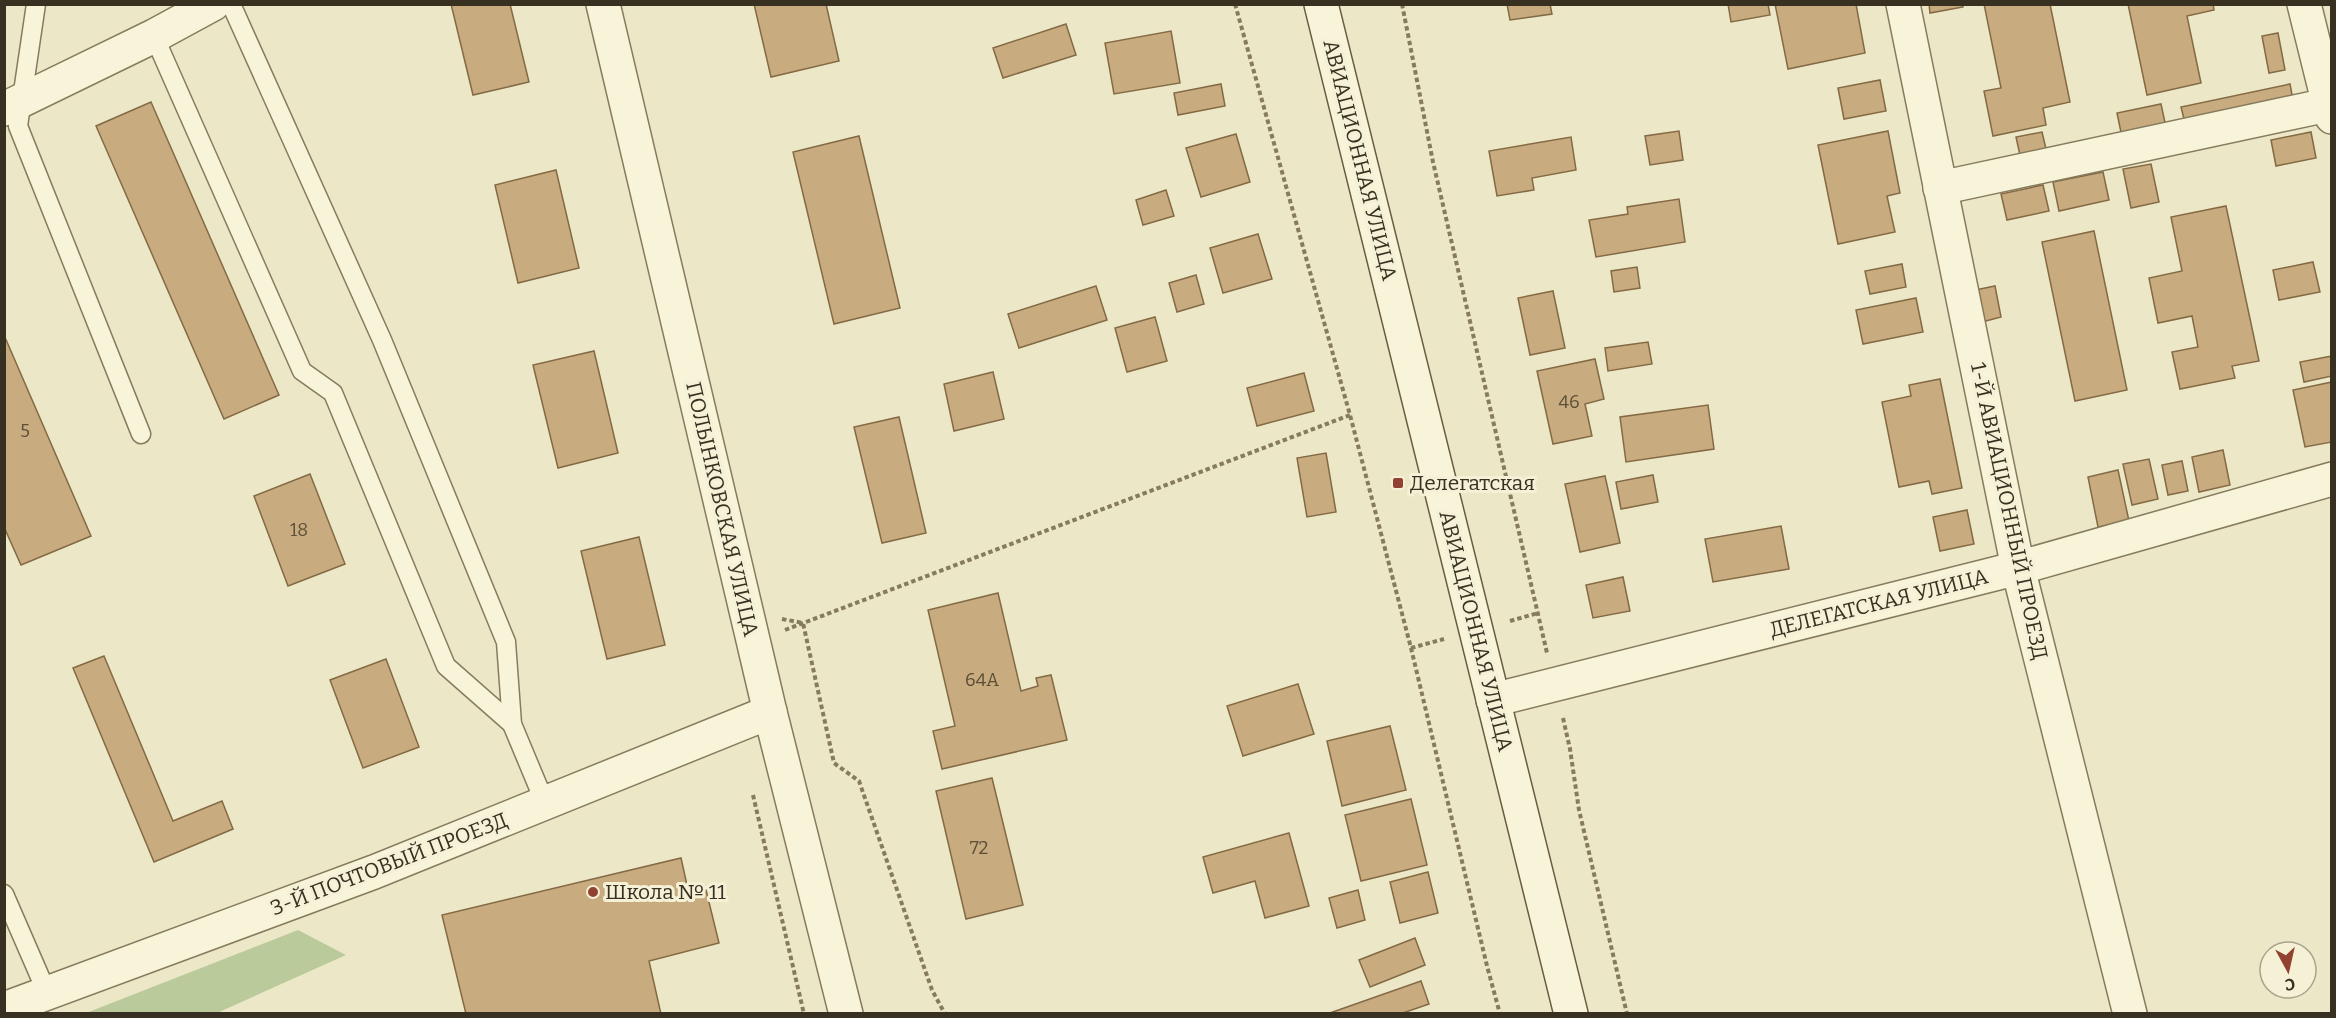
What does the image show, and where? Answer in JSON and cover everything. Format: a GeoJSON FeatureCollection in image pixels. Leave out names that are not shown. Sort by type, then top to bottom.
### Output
{"type":"FeatureCollection","features":[{"type":"Feature","properties":{"kind":"street"},"geometry":{"type":"LineString","coordinates":[[13,105],[154,36],[213,4]]}},
{"type":"Feature","properties":{"kind":"street","name":"ПОЛЫНКОВСКАЯ УЛИЦА"},"geometry":{"type":"LineString","coordinates":[[603,4],[770,712],[846,1014]]}},
{"type":"Feature","properties":{"kind":"street","name":"АВИАЦИОННАЯ УЛИЦА"},"geometry":{"type":"LineString","coordinates":[[1321,4],[1571,1014]]}},
{"type":"Feature","properties":{"kind":"street","name":"1-Й АВИАЦИОННЫЙ ПРОЕЗД"},"geometry":{"type":"LineString","coordinates":[[1903,4],[2018,568],[2130,1014]]}},
{"type":"Feature","properties":{"kind":"street"},"geometry":{"type":"LineString","coordinates":[[1940,188],[2330,108],[2304,4]]}},
{"type":"Feature","properties":{"kind":"street","name":"ДЕЛЕГАТСКАЯ УЛИЦА"},"geometry":{"type":"LineString","coordinates":[[1493,700],[2018,568],[2331,479]]}},
{"type":"Feature","properties":{"kind":"street","name":"3-Й ПОЧТОВЫЙ ПРОЕЗД"},"geometry":{"type":"LineString","coordinates":[[4,1009],[374,872],[770,712]]}},
{"type":"Feature","properties":{"kind":"lane"},"geometry":{"type":"LineString","coordinates":[[36,4],[13,105],[18,126],[141,434]]}},
{"type":"Feature","properties":{"kind":"lane"},"geometry":{"type":"LineString","coordinates":[[231,4],[382,340],[507,642],[512,724],[545,803]]}},
{"type":"Feature","properties":{"kind":"lane"},"geometry":{"type":"LineString","coordinates":[[154,36],[302,371],[333,393],[446,666],[512,724]]}},
{"type":"Feature","properties":{"kind":"lane"},"geometry":{"type":"LineString","coordinates":[[4,894],[47,993]]}},
{"type":"Feature","properties":{"kind":"path"},"geometry":{"type":"LineString","coordinates":[[1235,4],[1350,415],[1426,705],[1500,1014]]}},
{"type":"Feature","properties":{"kind":"path"},"geometry":{"type":"LineString","coordinates":[[1402,4],[1433,162],[1570,749],[1579,810],[1627,1014]]}},
{"type":"Feature","properties":{"kind":"path"},"geometry":{"type":"LineString","coordinates":[[754,642],[1350,415]]}},
{"type":"Feature","properties":{"kind":"path"},"geometry":{"type":"LineString","coordinates":[[777,617],[803,623]]}},
{"type":"Feature","properties":{"kind":"path"},"geometry":{"type":"LineString","coordinates":[[803,623],[834,763],[858,781],[932,990],[945,1014]]}},
{"type":"Feature","properties":{"kind":"path"},"geometry":{"type":"LineString","coordinates":[[752,795],[804,1014]]}},
{"type":"Feature","properties":{"kind":"green space"},"geometry":{"type":"Polygon","coordinates":[[[298,930],[346,955],[217,1013],[86,1013],[298,930]]]}},
{"type":"Feature","properties":{"kind":"building"},"geometry":{"type":"Polygon","coordinates":[[[451,4],[510,4],[529,82],[473,95],[451,4]]]}},
{"type":"Feature","properties":{"kind":"building"},"geometry":{"type":"Polygon","coordinates":[[[754,4],[826,4],[839,61],[771,77],[754,4]]]}},
{"type":"Feature","properties":{"kind":"building"},"geometry":{"type":"Polygon","coordinates":[[[1507,4],[1550,4],[1552,14],[1510,20],[1507,4]]]}},
{"type":"Feature","properties":{"kind":"building"},"geometry":{"type":"Polygon","coordinates":[[[1728,4],[1768,4],[1770,15],[1731,22],[1728,4]]]}},
{"type":"Feature","properties":{"kind":"building"},"geometry":{"type":"Polygon","coordinates":[[[1775,4],[1856,4],[1865,53],[1788,69],[1775,4]]]}},
{"type":"Feature","properties":{"kind":"building"},"geometry":{"type":"Polygon","coordinates":[[[1929,4],[1962,4],[1963,7],[1930,13],[1929,4]]]}},
{"type":"Feature","properties":{"kind":"building"},"geometry":{"type":"Polygon","coordinates":[[[1984,4],[2050,4],[2070,102],[2043,108],[2046,125],[1993,136],[1984,91],[2001,88],[1984,4]]]}},
{"type":"Feature","properties":{"kind":"building"},"geometry":{"type":"Polygon","coordinates":[[[2128,4],[2213,4],[2214,10],[2187,16],[2201,83],[2147,95],[2128,4]]]}},
{"type":"Feature","properties":{"kind":"building"},"geometry":{"type":"Polygon","coordinates":[[[1066,24],[1076,55],[1003,78],[993,48],[1066,24]]]}},
{"type":"Feature","properties":{"kind":"building"},"geometry":{"type":"Polygon","coordinates":[[[1171,31],[1180,83],[1114,94],[1105,43],[1171,31]]]}},
{"type":"Feature","properties":{"kind":"building"},"geometry":{"type":"Polygon","coordinates":[[[2278,33],[2285,70],[2269,73],[2262,36],[2278,33]]]}},
{"type":"Feature","properties":{"kind":"building"},"geometry":{"type":"Polygon","coordinates":[[[1880,80],[1886,111],[1844,119],[1838,88],[1880,80]]]}},
{"type":"Feature","properties":{"kind":"building"},"geometry":{"type":"Polygon","coordinates":[[[1221,84],[1225,106],[1178,115],[1174,93],[1221,84]]]}},
{"type":"Feature","properties":{"kind":"building"},"geometry":{"type":"Polygon","coordinates":[[[2290,84],[2294,105],[2186,127],[2181,107],[2290,84]]]}},
{"type":"Feature","properties":{"kind":"building"},"geometry":{"type":"Polygon","coordinates":[[[151,102],[279,395],[224,419],[96,126],[151,102]]]}},
{"type":"Feature","properties":{"kind":"building"},"geometry":{"type":"Polygon","coordinates":[[[2161,104],[2167,132],[2123,142],[2117,113],[2161,104]]]}},
{"type":"Feature","properties":{"kind":"building"},"geometry":{"type":"Polygon","coordinates":[[[1679,131],[1683,160],[1650,165],[1645,136],[1679,131]]]}},
{"type":"Feature","properties":{"kind":"building"},"geometry":{"type":"Polygon","coordinates":[[[1888,131],[1900,193],[1887,196],[1895,232],[1838,244],[1818,145],[1888,131]]]}},
{"type":"Feature","properties":{"kind":"building"},"geometry":{"type":"Polygon","coordinates":[[[2042,132],[2046,149],[2020,155],[2016,137],[2042,132]]]}},
{"type":"Feature","properties":{"kind":"building"},"geometry":{"type":"Polygon","coordinates":[[[2311,132],[2316,158],[2276,166],[2271,140],[2311,132]]]}},
{"type":"Feature","properties":{"kind":"building"},"geometry":{"type":"Polygon","coordinates":[[[1236,134],[1250,182],[1201,197],[1186,148],[1236,134]]]}},
{"type":"Feature","properties":{"kind":"building"},"geometry":{"type":"Polygon","coordinates":[[[859,136],[900,308],[834,324],[793,152],[859,136]]]}},
{"type":"Feature","properties":{"kind":"building"},"geometry":{"type":"Polygon","coordinates":[[[1571,137],[1576,170],[1532,178],[1534,190],[1497,196],[1489,151],[1571,137]]]}},
{"type":"Feature","properties":{"kind":"building"},"geometry":{"type":"Polygon","coordinates":[[[2151,164],[2159,202],[2131,208],[2123,169],[2151,164]]]}},
{"type":"Feature","properties":{"kind":"building"},"geometry":{"type":"Polygon","coordinates":[[[556,170],[579,268],[518,283],[495,185],[556,170]]]}},
{"type":"Feature","properties":{"kind":"building"},"geometry":{"type":"Polygon","coordinates":[[[2103,172],[2109,200],[2059,211],[2053,182],[2103,172]]]}},
{"type":"Feature","properties":{"kind":"building"},"geometry":{"type":"Polygon","coordinates":[[[2043,185],[2049,211],[2007,220],[2001,194],[2043,185]]]}},
{"type":"Feature","properties":{"kind":"building"},"geometry":{"type":"Polygon","coordinates":[[[1166,190],[1174,216],[1143,225],[1136,200],[1166,190]]]}},
{"type":"Feature","properties":{"kind":"building"},"geometry":{"type":"Polygon","coordinates":[[[1679,199],[1685,242],[1596,257],[1589,220],[1628,214],[1627,207],[1679,199]]]}},
{"type":"Feature","properties":{"kind":"building"},"geometry":{"type":"Polygon","coordinates":[[[2226,206],[2259,361],[2232,366],[2235,378],[2180,389],[2172,352],[2198,347],[2192,316],[2158,323],[2149,278],[2182,271],[2171,217],[2226,206]]]}},
{"type":"Feature","properties":{"kind":"building"},"geometry":{"type":"Polygon","coordinates":[[[2094,231],[2127,390],[2075,401],[2042,242],[2094,231]]]}},
{"type":"Feature","properties":{"kind":"building"},"geometry":{"type":"Polygon","coordinates":[[[1258,234],[1272,279],[1223,293],[1210,248],[1258,234]]]}},
{"type":"Feature","properties":{"kind":"building"},"geometry":{"type":"Polygon","coordinates":[[[2313,262],[2320,292],[2279,300],[2273,270],[2313,262]]]}},
{"type":"Feature","properties":{"kind":"building"},"geometry":{"type":"Polygon","coordinates":[[[1902,264],[1906,287],[1870,294],[1865,271],[1902,264]]]}},
{"type":"Feature","properties":{"kind":"building"},"geometry":{"type":"Polygon","coordinates":[[[1637,267],[1640,288],[1614,292],[1611,271],[1637,267]]]}},
{"type":"Feature","properties":{"kind":"building"},"geometry":{"type":"Polygon","coordinates":[[[1196,275],[1204,304],[1177,312],[1169,283],[1196,275]]]}},
{"type":"Feature","properties":{"kind":"building"},"geometry":{"type":"Polygon","coordinates":[[[1096,286],[1107,320],[1019,348],[1008,314],[1096,286]]]}},
{"type":"Feature","properties":{"kind":"building"},"geometry":{"type":"Polygon","coordinates":[[[1995,286],[2001,317],[1982,322],[1975,290],[1995,286]]]}},
{"type":"Feature","properties":{"kind":"building"},"geometry":{"type":"Polygon","coordinates":[[[1553,291],[1565,348],[1530,355],[1518,298],[1553,291]]]}},
{"type":"Feature","properties":{"kind":"building"},"geometry":{"type":"Polygon","coordinates":[[[1916,298],[1923,332],[1863,344],[1856,310],[1916,298]]]}},
{"type":"Feature","properties":{"kind":"building"},"geometry":{"type":"Polygon","coordinates":[[[1155,317],[1167,361],[1127,372],[1115,328],[1155,317]]]}},
{"type":"Feature","properties":{"kind":"building"},"geometry":{"type":"Polygon","coordinates":[[[4,335],[91,536],[21,565],[4,527],[4,335]]]}},
{"type":"Feature","properties":{"kind":"building"},"geometry":{"type":"Polygon","coordinates":[[[1648,342],[1652,364],[1608,371],[1605,348],[1648,342]]]}},
{"type":"Feature","properties":{"kind":"building"},"geometry":{"type":"Polygon","coordinates":[[[594,351],[618,453],[558,468],[533,365],[594,351]]]}},
{"type":"Feature","properties":{"kind":"building"},"geometry":{"type":"Polygon","coordinates":[[[2332,356],[2332,376],[2304,382],[2300,362],[2332,356]]]}},
{"type":"Feature","properties":{"kind":"building"},"geometry":{"type":"Polygon","coordinates":[[[1595,359],[1604,399],[1585,404],[1592,436],[1553,444],[1537,371],[1595,359]]]}},
{"type":"Feature","properties":{"kind":"building"},"geometry":{"type":"Polygon","coordinates":[[[993,372],[1004,419],[954,431],[944,384],[993,372]]]}},
{"type":"Feature","properties":{"kind":"building"},"geometry":{"type":"Polygon","coordinates":[[[1304,373],[1314,411],[1257,426],[1247,388],[1304,373]]]}},
{"type":"Feature","properties":{"kind":"building"},"geometry":{"type":"Polygon","coordinates":[[[1940,379],[1962,488],[1932,494],[1929,481],[1899,487],[1882,402],[1911,396],[1909,385],[1940,379]]]}},
{"type":"Feature","properties":{"kind":"building"},"geometry":{"type":"Polygon","coordinates":[[[2332,382],[2332,442],[2305,447],[2293,390],[2332,382]]]}},
{"type":"Feature","properties":{"kind":"building"},"geometry":{"type":"Polygon","coordinates":[[[1708,405],[1714,449],[1626,462],[1620,417],[1708,405]]]}},
{"type":"Feature","properties":{"kind":"building"},"geometry":{"type":"Polygon","coordinates":[[[899,417],[926,533],[882,543],[854,427],[899,417]]]}},
{"type":"Feature","properties":{"kind":"building"},"geometry":{"type":"Polygon","coordinates":[[[2223,450],[2230,485],[2199,492],[2192,457],[2223,450]]]}},
{"type":"Feature","properties":{"kind":"building"},"geometry":{"type":"Polygon","coordinates":[[[1326,453],[1336,512],[1307,517],[1297,458],[1326,453]]]}},
{"type":"Feature","properties":{"kind":"building"},"geometry":{"type":"Polygon","coordinates":[[[2149,459],[2158,499],[2132,505],[2123,464],[2149,459]]]}},
{"type":"Feature","properties":{"kind":"building"},"geometry":{"type":"Polygon","coordinates":[[[2182,461],[2188,491],[2168,495],[2162,465],[2182,461]]]}},
{"type":"Feature","properties":{"kind":"building"},"geometry":{"type":"Polygon","coordinates":[[[2118,470],[2129,521],[2098,527],[2088,477],[2118,470]]]}},
{"type":"Feature","properties":{"kind":"building"},"geometry":{"type":"Polygon","coordinates":[[[310,474],[345,564],[288,586],[254,496],[310,474]]]}},
{"type":"Feature","properties":{"kind":"building"},"geometry":{"type":"Polygon","coordinates":[[[1653,475],[1658,502],[1621,509],[1616,482],[1653,475]]]}},
{"type":"Feature","properties":{"kind":"building"},"geometry":{"type":"Polygon","coordinates":[[[1605,476],[1620,543],[1580,552],[1565,484],[1605,476]]]}},
{"type":"Feature","properties":{"kind":"building"},"geometry":{"type":"Polygon","coordinates":[[[1967,510],[1974,544],[1940,551],[1933,517],[1967,510]]]}},
{"type":"Feature","properties":{"kind":"building"},"geometry":{"type":"Polygon","coordinates":[[[1781,526],[1789,569],[1713,582],[1705,539],[1781,526]]]}},
{"type":"Feature","properties":{"kind":"building"},"geometry":{"type":"Polygon","coordinates":[[[639,537],[665,645],[607,659],[581,551],[639,537]]]}},
{"type":"Feature","properties":{"kind":"building"},"geometry":{"type":"Polygon","coordinates":[[[1623,577],[1630,611],[1593,618],[1586,585],[1623,577]]]}},
{"type":"Feature","properties":{"kind":"building"},"geometry":{"type":"Polygon","coordinates":[[[998,593],[1021,691],[1038,686],[1036,678],[1051,675],[1067,740],[942,769],[933,731],[955,726],[928,610],[998,593]]]}},
{"type":"Feature","properties":{"kind":"building"},"geometry":{"type":"Polygon","coordinates":[[[104,656],[173,821],[222,801],[233,829],[154,862],[73,668],[104,656]]]}},
{"type":"Feature","properties":{"kind":"building"},"geometry":{"type":"Polygon","coordinates":[[[386,659],[419,747],[363,768],[330,680],[386,659]]]}},
{"type":"Feature","properties":{"kind":"building"},"geometry":{"type":"Polygon","coordinates":[[[1298,684],[1314,734],[1243,756],[1227,706],[1298,684]]]}},
{"type":"Feature","properties":{"kind":"building"},"geometry":{"type":"Polygon","coordinates":[[[1390,726],[1406,790],[1342,806],[1327,741],[1390,726]]]}},
{"type":"Feature","properties":{"kind":"building"},"geometry":{"type":"Polygon","coordinates":[[[992,778],[1023,905],[966,919],[936,791],[992,778]]]}},
{"type":"Feature","properties":{"kind":"building"},"geometry":{"type":"Polygon","coordinates":[[[1411,799],[1427,865],[1361,881],[1345,815],[1411,799]]]}},
{"type":"Feature","properties":{"kind":"building"},"geometry":{"type":"Polygon","coordinates":[[[1289,833],[1309,906],[1265,918],[1255,881],[1213,893],[1203,857],[1289,833]]]}},
{"type":"Feature","properties":{"kind":"building"},"geometry":{"type":"Polygon","coordinates":[[[681,858],[689,894],[706,890],[719,943],[649,961],[661,1014],[466,1014],[442,915],[681,858]]]}},
{"type":"Feature","properties":{"kind":"building"},"geometry":{"type":"Polygon","coordinates":[[[1428,872],[1438,913],[1400,923],[1390,882],[1428,872]]]}},
{"type":"Feature","properties":{"kind":"building"},"geometry":{"type":"Polygon","coordinates":[[[1358,890],[1365,920],[1337,928],[1329,898],[1358,890]]]}},
{"type":"Feature","properties":{"kind":"building"},"geometry":{"type":"Polygon","coordinates":[[[1415,938],[1425,965],[1370,987],[1359,960],[1415,938]]]}},
{"type":"Feature","properties":{"kind":"building"},"geometry":{"type":"Polygon","coordinates":[[[1421,981],[1429,1004],[1400,1014],[1327,1014],[1421,981]]]}},
{"type":"Feature","properties":{"kind":"place","name":"Делегатская"},"geometry":{"type":"Point","coordinates":[1398,483]}},
{"type":"Feature","properties":{"kind":"place","name":"Школа № 11"},"geometry":{"type":"Point","coordinates":[593,892]}}]}
